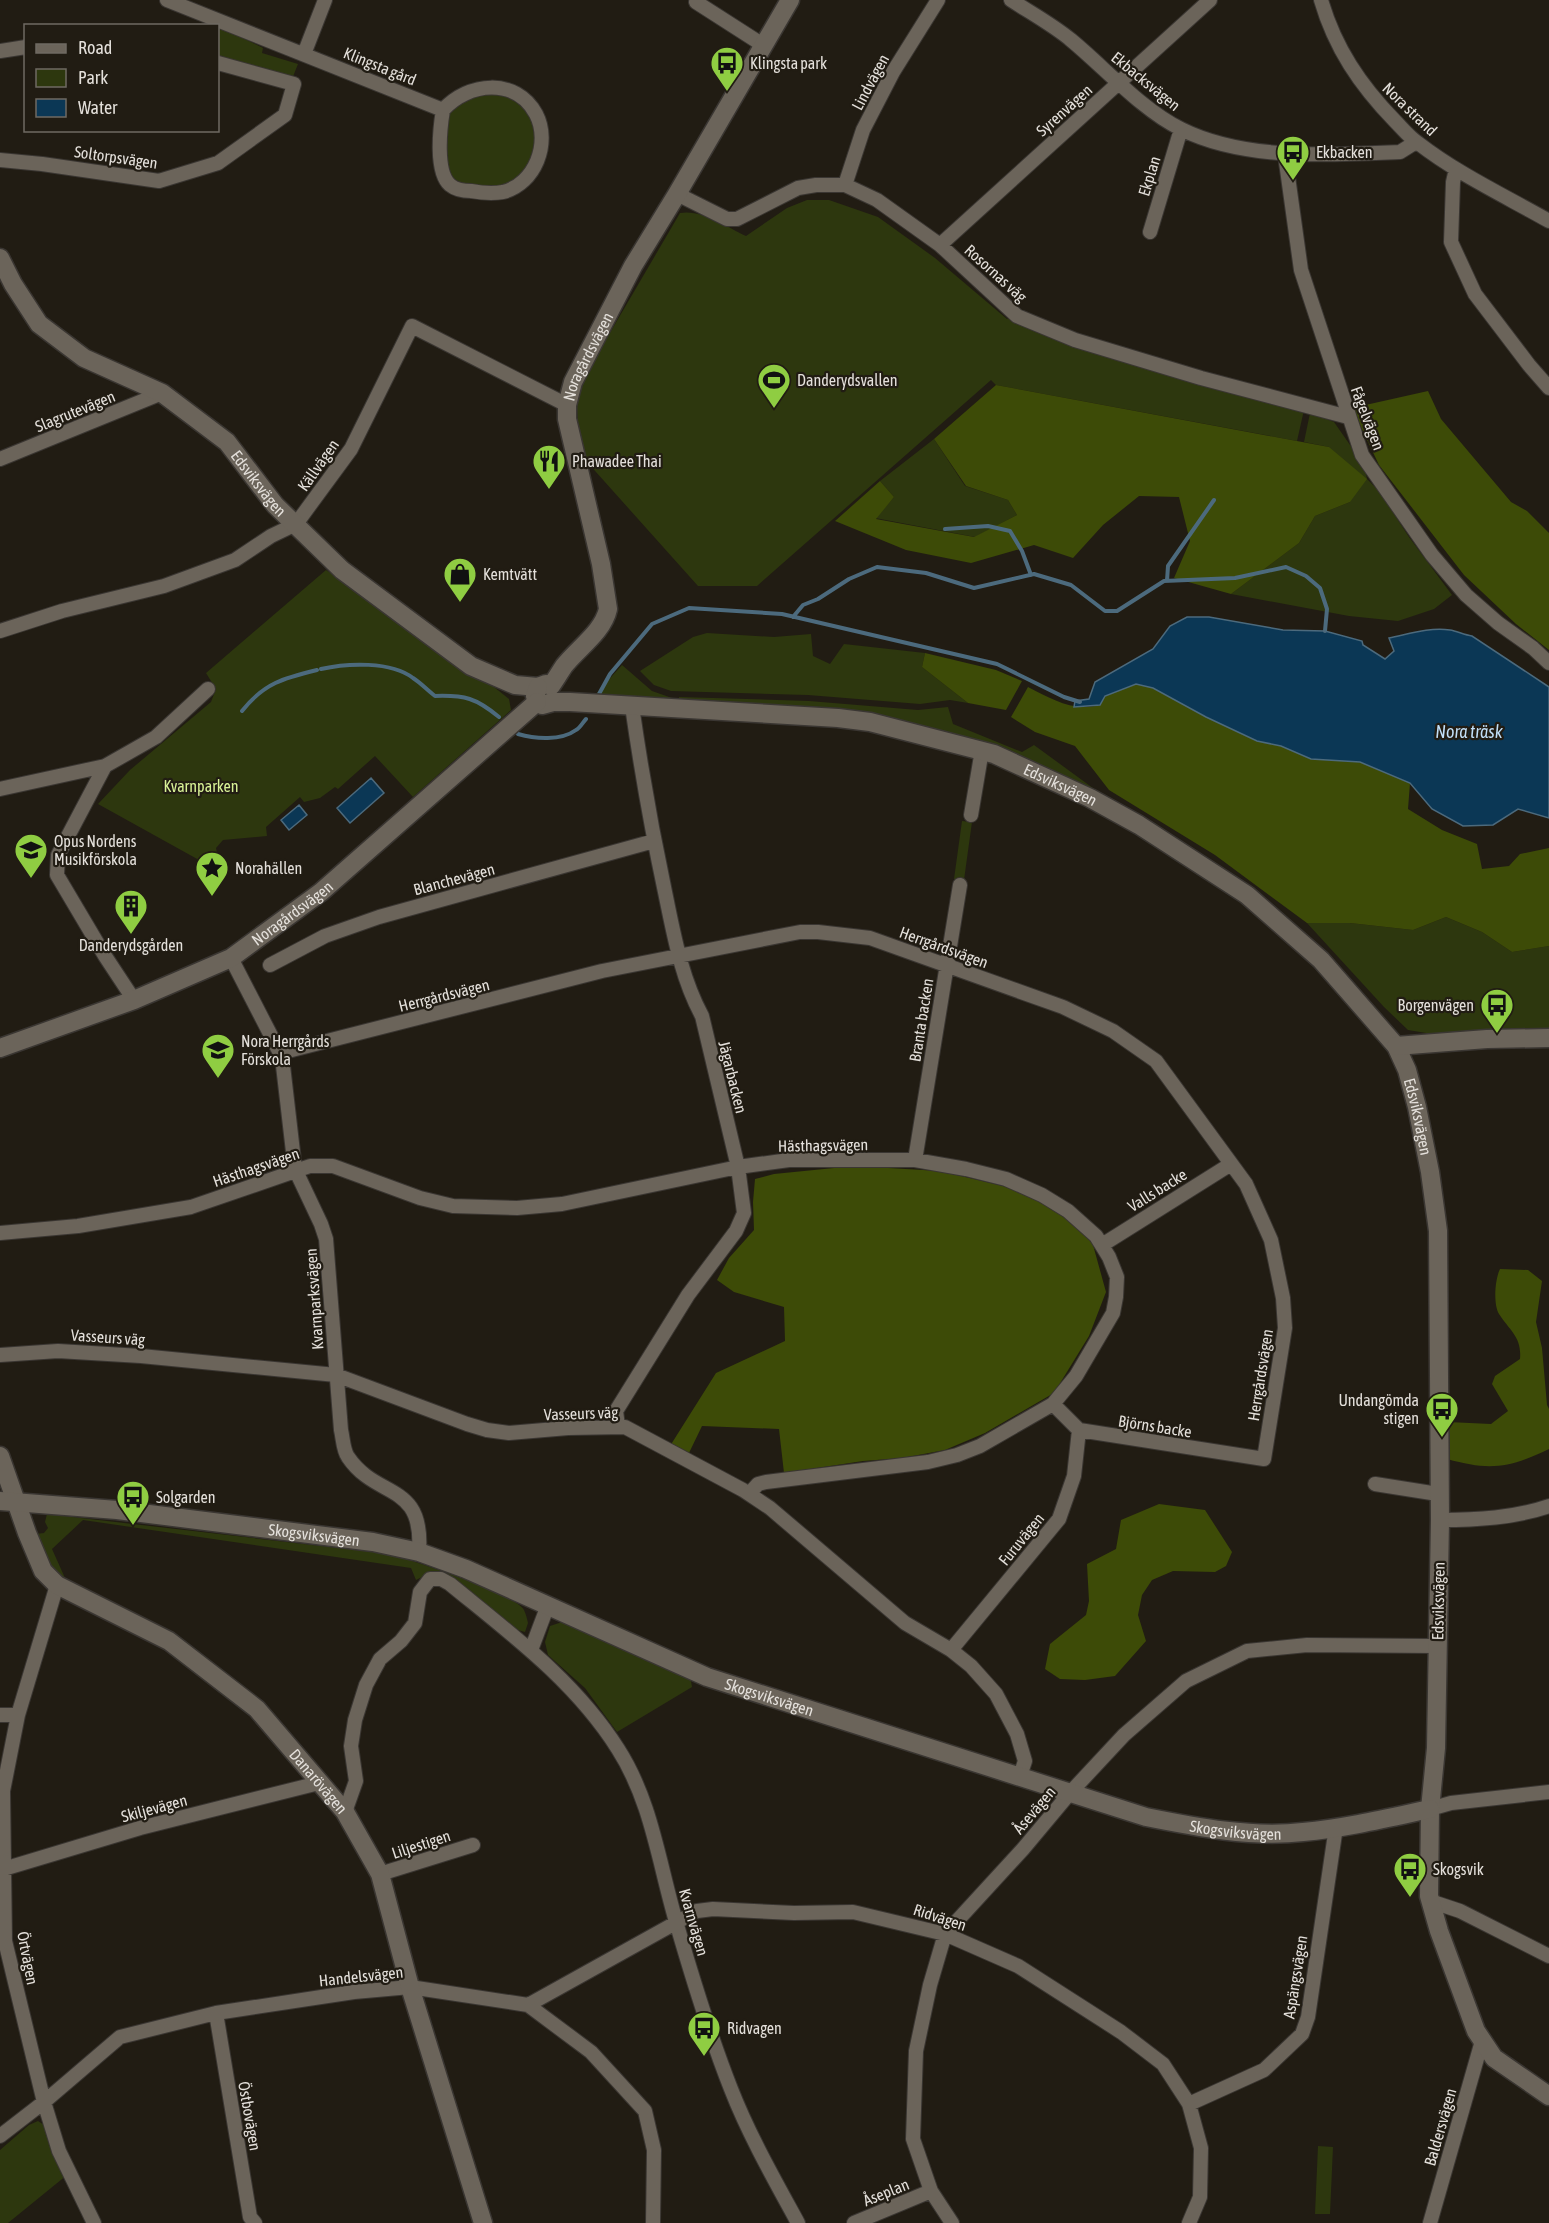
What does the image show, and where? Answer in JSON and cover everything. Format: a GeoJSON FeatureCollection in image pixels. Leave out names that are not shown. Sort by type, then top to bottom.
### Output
{"type":"FeatureCollection","features":[{"type":"Feature","properties":{"kind":"street","name":"Klingsta gård"},"geometry":{"type":"LineString","coordinates":[[167,0],[443,110]]}},
{"type":"Feature","properties":{"kind":"street"},"geometry":{"type":"LineString","coordinates":[[304,54],[325,0]]}},
{"type":"Feature","properties":{"kind":"street","name":"Noragårdsvägen"},"geometry":{"type":"LineString","coordinates":[[0,1048],[134,1000],[231,958],[321,892],[545,694],[565,665],[598,628],[606,617],[608,609],[601,564],[567,419],[567,405],[573,382],[633,266],[678,194],[790,0]]}},
{"type":"Feature","properties":{"kind":"street","name":"Lindvägen"},"geometry":{"type":"LineString","coordinates":[[844,185],[863,130],[893,72],[938,0]]}},
{"type":"Feature","properties":{"kind":"street","name":"Ekbacksvägen"},"geometry":{"type":"LineString","coordinates":[[1011,0],[1070,39],[1151,110],[1181,129],[1218,143],[1285,155],[1400,152],[1416,142]]}},
{"type":"Feature","properties":{"kind":"street","name":"Syrenvägen"},"geometry":{"type":"LineString","coordinates":[[940,245],[1210,0]]}},
{"type":"Feature","properties":{"kind":"street","name":"Nora strand"},"geometry":{"type":"LineString","coordinates":[[1321,0],[1339,48],[1353,73],[1374,99],[1416,142],[1456,169],[1549,221]]}},
{"type":"Feature","properties":{"kind":"street"},"geometry":{"type":"LineString","coordinates":[[696,2],[763,45]]}},
{"type":"Feature","properties":{"kind":"street"},"geometry":{"type":"LineString","coordinates":[[0,51],[24,47]]}},
{"type":"Feature","properties":{"kind":"street","name":"Soltorpsvägen"},"geometry":{"type":"LineString","coordinates":[[0,160],[159,181],[218,163],[285,115],[294,84],[219,63]]}},
{"type":"Feature","properties":{"kind":"street"},"geometry":{"type":"LineString","coordinates":[[499,88],[513,93],[531,107],[537,116],[542,142],[534,168],[523,182],[514,188],[495,193],[461,190],[450,185],[442,175],[440,130],[443,110],[461,94],[474,89],[499,88]]}},
{"type":"Feature","properties":{"kind":"street","name":"Ekplan"},"geometry":{"type":"LineString","coordinates":[[1150,232],[1181,129]]}},
{"type":"Feature","properties":{"kind":"street","name":"Fågelvägen"},"geometry":{"type":"LineString","coordinates":[[1285,155],[1301,270],[1362,455],[1432,555],[1466,595],[1549,663]]}},
{"type":"Feature","properties":{"kind":"street"},"geometry":{"type":"LineString","coordinates":[[1456,169],[1453,182],[1450,242],[1475,294],[1549,388]]}},
{"type":"Feature","properties":{"kind":"street","name":"Rosornas väg"},"geometry":{"type":"LineString","coordinates":[[678,194],[727,219],[737,219],[798,188],[816,184],[844,185],[877,200],[940,245],[1017,316],[1075,340],[1201,378],[1348,417]]}},
{"type":"Feature","properties":{"kind":"street","name":"Edsviksvägen"},"geometry":{"type":"LineString","coordinates":[[0,258],[13,284],[39,324],[84,358],[162,393],[227,442],[274,505],[342,570],[471,666],[515,685],[545,694],[632,706],[838,718],[870,722],[982,750],[1036,772],[1090,798],[1176,847],[1247,895],[1321,960],[1363,1006],[1396,1046],[1407,1070],[1430,1172],[1438,1231],[1440,1291],[1438,1494],[1440,1520],[1436,1748],[1428,1858],[1431,1901],[1458,1988],[1482,2041],[1494,2058],[1549,2096]]}},
{"type":"Feature","properties":{"kind":"street","name":"Källvägen"},"geometry":{"type":"LineString","coordinates":[[0,631],[62,611],[164,586],[235,560],[271,536],[296,524],[351,449],[412,326],[567,405]]}},
{"type":"Feature","properties":{"kind":"street","name":"Slagrutevägen"},"geometry":{"type":"LineString","coordinates":[[0,459],[162,393]]}},
{"type":"Feature","properties":{"kind":"street"},"geometry":{"type":"LineString","coordinates":[[0,789],[105,766],[156,737],[208,689]]}},
{"type":"Feature","properties":{"kind":"street","name":"Jägarbacken"},"geometry":{"type":"LineString","coordinates":[[618,1426],[616,1411],[688,1295],[736,1231],[744,1213],[738,1167],[702,1016],[693,998],[679,957],[654,841],[632,706]]}},
{"type":"Feature","properties":{"kind":"street"},"geometry":{"type":"LineString","coordinates":[[971,815],[982,750]]}},
{"type":"Feature","properties":{"kind":"street"},"geometry":{"type":"LineString","coordinates":[[105,766],[58,855],[57,875],[134,1000]]}},
{"type":"Feature","properties":{"kind":"street","name":"Blanchevägen"},"geometry":{"type":"LineString","coordinates":[[270,965],[325,936],[379,917],[654,841]]}},
{"type":"Feature","properties":{"kind":"street","name":"Branta backen"},"geometry":{"type":"LineString","coordinates":[[915,1160],[960,885]]}},
{"type":"Feature","properties":{"kind":"street","name":"Herrgårdsvägen"},"geometry":{"type":"LineString","coordinates":[[280,1053],[602,971],[784,934],[818,932],[870,938],[1067,1009],[1113,1031],[1156,1061],[1246,1184],[1271,1240],[1283,1298],[1285,1328],[1263,1459]]}},
{"type":"Feature","properties":{"kind":"street","name":"Kvarnparksvägen"},"geometry":{"type":"LineString","coordinates":[[231,958],[280,1053],[295,1169],[326,1239],[341,1430],[346,1455],[369,1477],[397,1494],[410,1506],[416,1515],[420,1531],[419,1552]]}},
{"type":"Feature","properties":{"kind":"street"},"geometry":{"type":"LineString","coordinates":[[1396,1046],[1487,1039],[1549,1038]]}},
{"type":"Feature","properties":{"kind":"street","name":"Hästhagsvägen"},"geometry":{"type":"LineString","coordinates":[[0,1233],[78,1226],[191,1206],[295,1169],[310,1166],[333,1166],[442,1204],[498,1208],[562,1204],[738,1167],[789,1160],[915,1160],[1006,1179],[1068,1211],[1096,1236],[1109,1257],[1117,1277],[1113,1313],[1076,1376],[1053,1404],[980,1446],[957,1455],[905,1466],[766,1482],[758,1484],[749,1494]]}},
{"type":"Feature","properties":{"kind":"street","name":"Valls backe"},"geometry":{"type":"LineString","coordinates":[[1102,1245],[1231,1164]]}},
{"type":"Feature","properties":{"kind":"street","name":"Vasseurs väg"},"geometry":{"type":"LineString","coordinates":[[0,1355],[58,1351],[118,1354],[336,1375],[487,1430],[510,1433],[568,1428],[625,1427],[749,1494],[794,1527],[905,1623],[951,1650],[971,1666],[996,1694],[1017,1734],[1025,1761],[1020,1776]]}},
{"type":"Feature","properties":{"kind":"street"},"geometry":{"type":"LineString","coordinates":[[1053,1404],[1079,1430]]}},
{"type":"Feature","properties":{"kind":"street","name":"Björns backe"},"geometry":{"type":"LineString","coordinates":[[1079,1430],[1263,1459]]}},
{"type":"Feature","properties":{"kind":"street","name":"Furuvägen"},"geometry":{"type":"LineString","coordinates":[[951,1650],[1059,1519],[1074,1476],[1079,1430]]}},
{"type":"Feature","properties":{"kind":"street","name":"Danarövägen"},"geometry":{"type":"LineString","coordinates":[[0,1456],[8,1501],[27,1533],[43,1572],[57,1585],[169,1641],[257,1708],[345,1812],[380,1874],[410,1987],[483,2223]]}},
{"type":"Feature","properties":{"kind":"street"},"geometry":{"type":"LineString","coordinates":[[1375,1484],[1438,1494]]}},
{"type":"Feature","properties":{"kind":"street","name":"Skogsviksvägen"},"geometry":{"type":"LineString","coordinates":[[8,1501],[117,1510],[362,1540],[419,1552],[466,1569],[707,1677],[1020,1776],[1069,1794],[1146,1817],[1214,1830],[1300,1833],[1451,1803],[1549,1792]]}},
{"type":"Feature","properties":{"kind":"street"},"geometry":{"type":"LineString","coordinates":[[1440,1520],[1472,1520],[1513,1515],[1549,1506]]}},
{"type":"Feature","properties":{"kind":"street","name":"Kvarnvägen"},"geometry":{"type":"LineString","coordinates":[[345,1812],[356,1781],[351,1746],[355,1720],[366,1684],[380,1659],[401,1641],[415,1623],[420,1592],[430,1579],[441,1579],[531,1650],[570,1687],[599,1721],[630,1770],[640,1790],[653,1831],[676,1923],[716,2048],[732,2091],[763,2158],[798,2223]]}},
{"type":"Feature","properties":{"kind":"street","name":"Örtvägen"},"geometry":{"type":"LineString","coordinates":[[57,1585],[18,1714],[3,1791],[2,1870],[5,1941],[44,2102],[59,2151],[94,2223]]}},
{"type":"Feature","properties":{"kind":"street"},"geometry":{"type":"LineString","coordinates":[[531,1650],[548,1605]]}},
{"type":"Feature","properties":{"kind":"street","name":"Åsevägen"},"geometry":{"type":"LineString","coordinates":[[952,2223],[931,2191],[914,2139],[916,2051],[930,1985],[945,1934],[1023,1850],[1069,1794],[1124,1735],[1186,1681],[1247,1651],[1307,1645],[1436,1646]]}},
{"type":"Feature","properties":{"kind":"street"},"geometry":{"type":"LineString","coordinates":[[0,1715],[18,1714]]}},
{"type":"Feature","properties":{"kind":"street","name":"Skiljevägen"},"geometry":{"type":"LineString","coordinates":[[2,1870],[140,1828],[319,1783]]}},
{"type":"Feature","properties":{"kind":"street","name":"Aspängsvägen"},"geometry":{"type":"LineString","coordinates":[[1189,2104],[1264,2070],[1302,2034],[1308,2017],[1336,1827]]}},
{"type":"Feature","properties":{"kind":"street","name":"Liljestigen"},"geometry":{"type":"LineString","coordinates":[[380,1874],[472,1845]]}},
{"type":"Feature","properties":{"kind":"street"},"geometry":{"type":"LineString","coordinates":[[1431,1901],[1460,1911],[1549,1956]]}},
{"type":"Feature","properties":{"kind":"street","name":"Ridvägen"},"geometry":{"type":"LineString","coordinates":[[528,2005],[697,1911],[713,1909],[794,1913],[853,1912],[945,1934],[1018,1966],[1121,2032],[1163,2064],[1189,2104],[1201,2148],[1200,2197],[1189,2223]]}},
{"type":"Feature","properties":{"kind":"street","name":"Handelsvägen"},"geometry":{"type":"LineString","coordinates":[[0,2136],[120,2037],[216,2013],[354,1992],[410,1987],[528,2005],[591,2052],[645,2111],[654,2150],[653,2223]]}},
{"type":"Feature","properties":{"kind":"street","name":"Östbovägen"},"geometry":{"type":"LineString","coordinates":[[216,2013],[250,2217],[255,2223]]}},
{"type":"Feature","properties":{"kind":"street","name":"Baldersvägen"},"geometry":{"type":"LineString","coordinates":[[1430,2223],[1482,2041]]}},
{"type":"Feature","properties":{"kind":"street","name":"Åseplan"},"geometry":{"type":"LineString","coordinates":[[854,2223],[931,2191]]}},
{"type":"Feature","properties":{"kind":"green space"},"geometry":{"type":"Polygon","coordinates":[[[219,26],[263,48],[262,53],[298,64],[292,79],[219,58],[219,26]]]}},
{"type":"Feature","properties":{"kind":"green space"},"geometry":{"type":"Polygon","coordinates":[[[480,94],[501,95],[518,103],[532,122],[535,133],[533,157],[528,167],[516,180],[502,186],[481,187],[464,184],[455,179],[449,167],[446,127],[449,114],[459,104],[480,94]]]}},
{"type":"Feature","properties":{"kind":"green space","name":"Danderydsvallen"},"geometry":{"type":"Polygon","coordinates":[[[807,200],[829,200],[878,217],[935,258],[1007,319],[1010,317],[1032,330],[1068,343],[1304,410],[1297,441],[996,385],[991,380],[757,586],[698,586],[579,453],[577,403],[594,360],[680,213],[688,212],[706,216],[746,236],[787,208],[807,200]]]}},
{"type":"Feature","properties":{"kind":"green space"},"geometry":{"type":"Polygon","coordinates":[[[996,385],[1329,447],[1367,479],[1350,502],[1315,516],[1299,543],[1231,594],[1174,578],[1190,541],[1179,497],[1139,496],[1103,525],[1073,558],[1034,545],[971,563],[906,550],[835,521],[880,481],[894,497],[876,519],[974,537],[1017,515],[1008,500],[966,486],[934,439],[996,385]]]}},
{"type":"Feature","properties":{"kind":"green space"},"geometry":{"type":"Polygon","coordinates":[[[1428,391],[1441,419],[1511,502],[1527,511],[1549,533],[1549,650],[1516,624],[1464,575],[1379,465],[1352,408],[1428,391]]]}},
{"type":"Feature","properties":{"kind":"green space"},"geometry":{"type":"Polygon","coordinates":[[[1310,413],[1334,422],[1364,465],[1367,479],[1379,491],[1409,537],[1452,595],[1434,609],[1398,621],[1349,616],[1231,594],[1299,543],[1315,516],[1350,502],[1329,447],[1304,442],[1310,413]]]}},
{"type":"Feature","properties":{"kind":"green space"},"geometry":{"type":"Polygon","coordinates":[[[934,439],[965,486],[1008,500],[1017,515],[975,537],[875,518],[894,497],[880,481],[934,439]]]}},
{"type":"Feature","properties":{"kind":"green space","name":"Kvarnparken"},"geometry":{"type":"Polygon","coordinates":[[[326,570],[424,631],[509,699],[511,710],[413,797],[375,756],[338,789],[335,787],[320,798],[304,802],[300,797],[266,827],[267,836],[223,840],[216,848],[219,862],[199,860],[98,804],[130,770],[211,702],[216,689],[206,673],[326,570]]]}},
{"type":"Feature","properties":{"kind":"green space"},"geometry":{"type":"Polygon","coordinates":[[[707,633],[774,637],[811,634],[813,656],[830,664],[844,644],[925,653],[922,667],[968,703],[950,700],[920,704],[808,695],[671,691],[654,685],[640,671],[693,637],[707,633]]]}},
{"type":"Feature","properties":{"kind":"green space"},"geometry":{"type":"Polygon","coordinates":[[[925,653],[996,670],[1022,681],[1006,710],[968,703],[922,667],[925,653]]]}},
{"type":"Feature","properties":{"kind":"green space"},"geometry":{"type":"Polygon","coordinates":[[[622,665],[652,691],[672,698],[672,702],[593,697],[622,665]]]}},
{"type":"Feature","properties":{"kind":"green space"},"geometry":{"type":"Polygon","coordinates":[[[1136,684],[1153,688],[1257,741],[1281,746],[1311,759],[1360,762],[1410,783],[1408,809],[1442,830],[1477,844],[1482,869],[1509,866],[1520,854],[1549,848],[1549,946],[1512,952],[1482,932],[1446,917],[1413,930],[1350,923],[1307,923],[1215,855],[1109,790],[1075,746],[1035,732],[1011,717],[1028,687],[1071,706],[1090,707],[1100,705],[1105,696],[1136,684]]]}},
{"type":"Feature","properties":{"kind":"green space"},"geometry":{"type":"Polygon","coordinates":[[[679,697],[809,701],[918,710],[948,707],[953,724],[1022,752],[1034,745],[1108,799],[993,747],[678,704],[679,697]]]}},
{"type":"Feature","properties":{"kind":"green space"},"geometry":{"type":"Polygon","coordinates":[[[962,821],[972,822],[964,880],[954,879],[962,821]]]}},
{"type":"Feature","properties":{"kind":"green space"},"geometry":{"type":"Polygon","coordinates":[[[1446,917],[1482,932],[1512,952],[1549,946],[1549,1034],[1438,1035],[1408,1030],[1307,923],[1350,923],[1413,930],[1446,917]]]}},
{"type":"Feature","properties":{"kind":"green space"},"geometry":{"type":"Polygon","coordinates":[[[854,1166],[940,1171],[1003,1186],[1057,1206],[1090,1234],[1106,1292],[1089,1336],[1054,1393],[985,1433],[945,1450],[902,1458],[863,1461],[784,1473],[779,1429],[702,1426],[688,1455],[670,1446],[716,1373],[785,1341],[784,1307],[734,1292],[717,1280],[729,1258],[754,1230],[755,1179],[774,1174],[854,1166]]]}},
{"type":"Feature","properties":{"kind":"green space"},"geometry":{"type":"Polygon","coordinates":[[[1500,1269],[1528,1270],[1542,1281],[1536,1322],[1542,1348],[1549,1409],[1549,1449],[1499,1466],[1462,1463],[1447,1459],[1448,1422],[1491,1424],[1508,1411],[1492,1384],[1495,1376],[1520,1359],[1517,1340],[1497,1310],[1495,1292],[1500,1269]]]}},
{"type":"Feature","properties":{"kind":"green space"},"geometry":{"type":"Polygon","coordinates":[[[1159,1504],[1205,1510],[1232,1552],[1226,1566],[1215,1572],[1173,1571],[1152,1580],[1142,1595],[1138,1615],[1146,1641],[1115,1676],[1085,1680],[1060,1679],[1045,1669],[1050,1644],[1086,1615],[1089,1601],[1087,1564],[1116,1549],[1121,1520],[1159,1504]]]}},
{"type":"Feature","properties":{"kind":"green space"},"geometry":{"type":"Polygon","coordinates":[[[47,1514],[390,1554],[462,1578],[502,1595],[524,1610],[528,1623],[525,1632],[514,1629],[453,1578],[443,1575],[434,1574],[416,1580],[411,1568],[83,1520],[52,1549],[65,1578],[51,1569],[35,1534],[44,1533],[48,1528],[45,1522],[47,1514]]]}},
{"type":"Feature","properties":{"kind":"green space"},"geometry":{"type":"Polygon","coordinates":[[[562,1622],[690,1676],[692,1687],[617,1732],[585,1688],[548,1655],[545,1642],[550,1626],[562,1622]]]}},
{"type":"Feature","properties":{"kind":"green space"},"geometry":{"type":"Polygon","coordinates":[[[38,2121],[44,2125],[67,2175],[8,2223],[0,2223],[0,2150],[29,2125],[38,2121]]]}},
{"type":"Feature","properties":{"kind":"green space"},"geometry":{"type":"Polygon","coordinates":[[[1318,2146],[1333,2147],[1330,2214],[1315,2214],[1318,2146]]]}},
{"type":"Feature","properties":{"kind":"water","name":"Nora träsk"},"geometry":{"type":"Polygon","coordinates":[[[1187,617],[1209,617],[1283,630],[1325,631],[1362,641],[1363,645],[1385,659],[1394,651],[1389,638],[1434,629],[1450,630],[1472,636],[1549,687],[1549,818],[1518,809],[1493,825],[1463,826],[1432,809],[1410,783],[1360,762],[1311,759],[1281,746],[1257,741],[1153,688],[1136,684],[1105,696],[1100,705],[1074,707],[1075,701],[1089,699],[1095,682],[1153,649],[1170,626],[1187,617]]]}},
{"type":"Feature","properties":{"kind":"water"},"geometry":{"type":"Polygon","coordinates":[[[371,778],[384,793],[350,823],[337,808],[371,778]]]}},
{"type":"Feature","properties":{"kind":"water"},"geometry":{"type":"Polygon","coordinates":[[[299,805],[307,815],[289,830],[281,820],[299,805]]]}},
{"type":"Feature","properties":{"kind":"waterway"},"geometry":{"type":"LineString","coordinates":[[1167,581],[1168,566],[1214,500]]}},
{"type":"Feature","properties":{"kind":"waterway"},"geometry":{"type":"LineString","coordinates":[[945,529],[988,526],[1010,531],[1022,551],[1031,575]]}},
{"type":"Feature","properties":{"kind":"waterway"},"geometry":{"type":"LineString","coordinates":[[793,617],[803,605],[818,599],[849,579],[877,567],[926,573],[974,588],[1034,574],[1071,585],[1105,611],[1117,611],[1164,581],[1235,578],[1286,567],[1306,576],[1320,588],[1327,609],[1325,631]]}},
{"type":"Feature","properties":{"kind":"waterway"},"geometry":{"type":"LineString","coordinates":[[599,694],[610,674],[652,624],[689,608],[782,614],[997,664],[1064,697],[1080,702]]}},
{"type":"Feature","properties":{"kind":"waterway"},"geometry":{"type":"LineString","coordinates":[[321,669],[343,665],[381,666],[393,669],[404,672],[435,696],[470,699],[499,717]]}},
{"type":"Feature","properties":{"kind":"waterway"},"geometry":{"type":"LineString","coordinates":[[242,711],[258,694],[275,683],[317,670]]}},
{"type":"Feature","properties":{"kind":"waterway"},"geometry":{"type":"LineString","coordinates":[[518,734],[540,738],[563,736],[577,729],[586,719]]}},
{"type":"Feature","properties":{"kind":"place","name":"Klingsta park"},"geometry":{"type":"Point","coordinates":[727,92]}},
{"type":"Feature","properties":{"kind":"place","name":"Ekbacken"},"geometry":{"type":"Point","coordinates":[1293,181]}},
{"type":"Feature","properties":{"kind":"place","name":"Danderydsvallen"},"geometry":{"type":"Point","coordinates":[774,409]}},
{"type":"Feature","properties":{"kind":"place","name":"Phawadee Thai"},"geometry":{"type":"Point","coordinates":[549,490]}},
{"type":"Feature","properties":{"kind":"place","name":"Kemtvätt"},"geometry":{"type":"Point","coordinates":[460,603]}},
{"type":"Feature","properties":{"kind":"place","name":"Opus Nordens Musikförskola"},"geometry":{"type":"Point","coordinates":[31,879]}},
{"type":"Feature","properties":{"kind":"place","name":"Norahällen"},"geometry":{"type":"Point","coordinates":[212,897]}},
{"type":"Feature","properties":{"kind":"place","name":"Danderydsgården"},"geometry":{"type":"Point","coordinates":[131,935]}},
{"type":"Feature","properties":{"kind":"place","name":"Borgenvägen"},"geometry":{"type":"Point","coordinates":[1497,1034]}},
{"type":"Feature","properties":{"kind":"place","name":"Nora Herrgårds Förskola"},"geometry":{"type":"Point","coordinates":[218,1079]}},
{"type":"Feature","properties":{"kind":"place","name":"Undangömda stigen"},"geometry":{"type":"Point","coordinates":[1442,1438]}},
{"type":"Feature","properties":{"kind":"place","name":"Solgarden"},"geometry":{"type":"Point","coordinates":[133,1526]}},
{"type":"Feature","properties":{"kind":"place","name":"Skogsvik"},"geometry":{"type":"Point","coordinates":[1410,1898]}},
{"type":"Feature","properties":{"kind":"place","name":"Ridvagen"},"geometry":{"type":"Point","coordinates":[704,2057]}}]}
